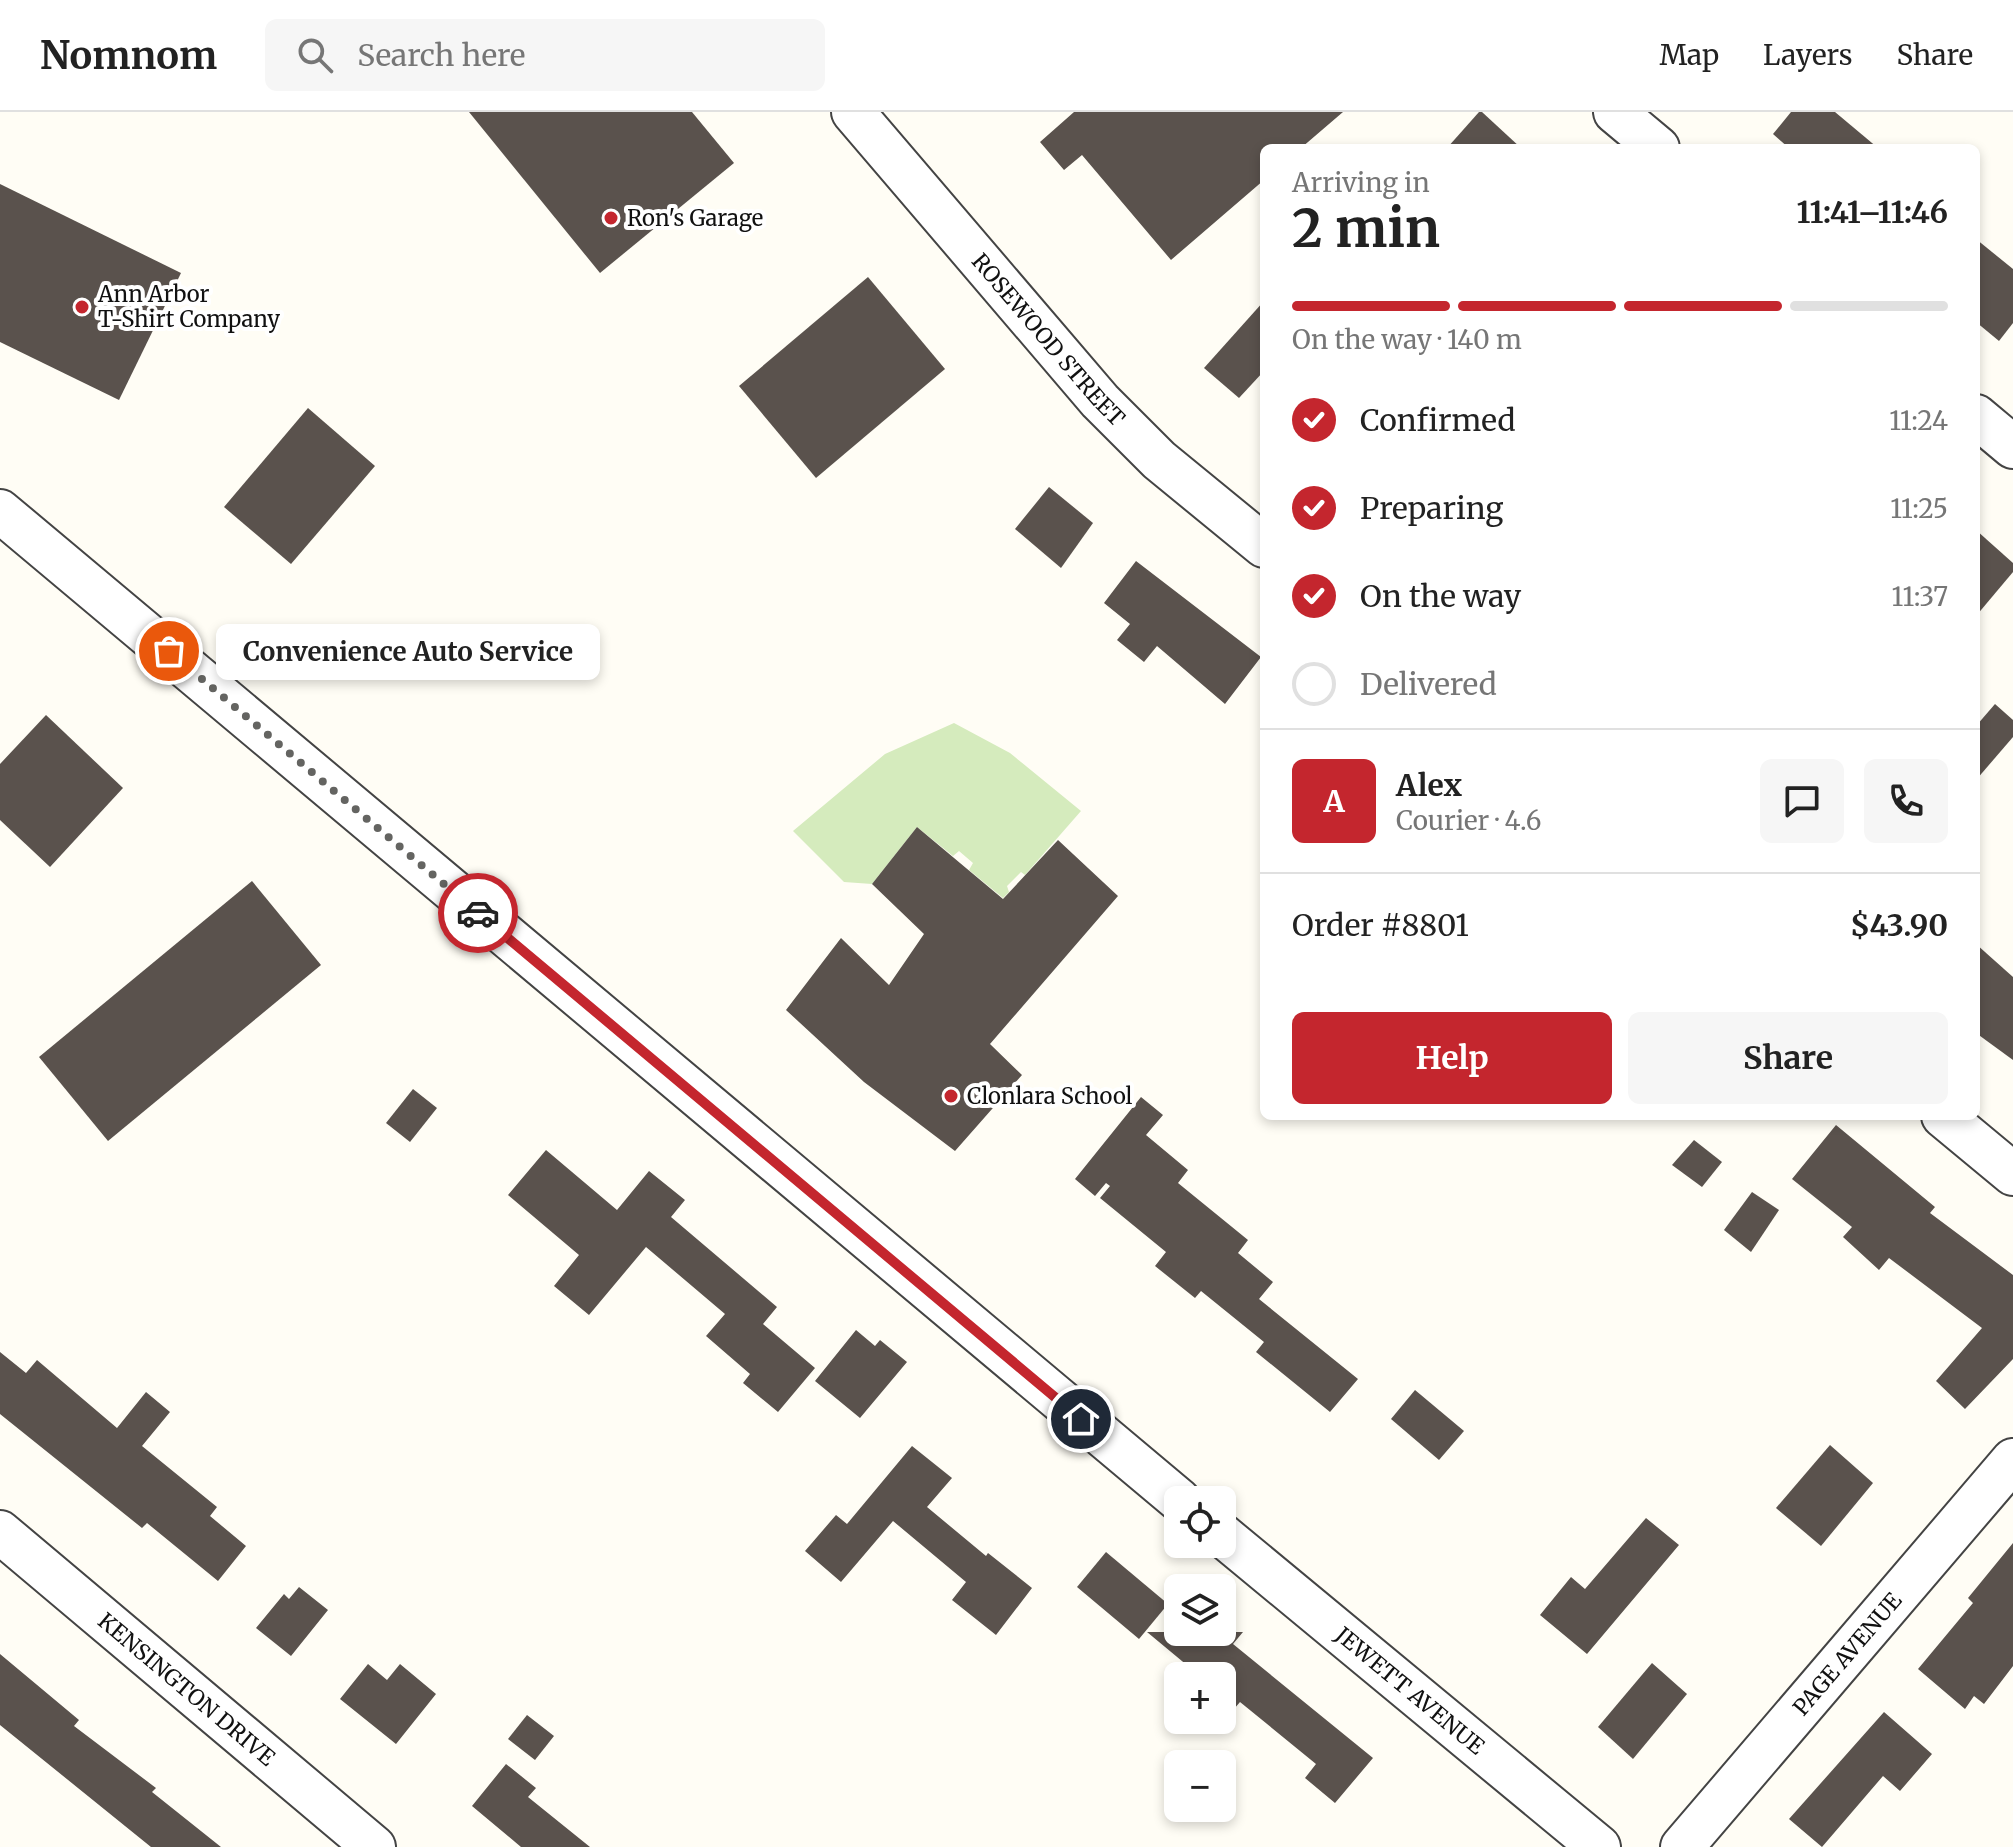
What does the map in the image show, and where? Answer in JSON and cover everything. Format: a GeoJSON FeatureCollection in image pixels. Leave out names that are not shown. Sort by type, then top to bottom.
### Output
{"type":"FeatureCollection","features":[{"type":"Feature","properties":{"kind":"street","name":"ROSEWOOD STREET"},"geometry":{"type":"LineString","coordinates":[[853,112],[1100,401],[1159,460],[1260,543]]}},
{"type":"Feature","properties":{"kind":"street"},"geometry":{"type":"LineString","coordinates":[[1615,112],[1653,144]]}},
{"type":"Feature","properties":{"kind":"street"},"geometry":{"type":"LineString","coordinates":[[1980,419],[2013,447]]}},
{"type":"Feature","properties":{"kind":"street"},"geometry":{"type":"LineString","coordinates":[[0,511],[1164,1487]]}},
{"type":"Feature","properties":{"kind":"street"},"geometry":{"type":"LineString","coordinates":[[1948,1120],[2013,1174]]}},
{"type":"Feature","properties":{"kind":"street","name":"PAGE AVENUE"},"geometry":{"type":"LineString","coordinates":[[1682,1847],[2013,1460]]}},
{"type":"Feature","properties":{"kind":"street","name":"KENSINGTON DRIVE"},"geometry":{"type":"LineString","coordinates":[[0,1532],[368,1845]]}},
{"type":"Feature","properties":{"kind":"street","name":"JEWETT AVENUE"},"geometry":{"type":"LineString","coordinates":[[1236,1547],[1599,1847]]}},
{"type":"Feature","properties":{"kind":"green space"},"geometry":{"type":"Polygon","coordinates":[[[954,723],[1010,753],[1081,811],[1025,875],[1021,872],[1007,886],[1009,892],[1003,898],[969,870],[973,863],[959,851],[953,856],[917,827],[872,884],[844,882],[793,831],[885,754],[954,723]]]}},
{"type":"Feature","properties":{"kind":"building","name":"Ron's Garage"},"geometry":{"type":"Polygon","coordinates":[[[469,112],[692,112],[734,163],[600,273],[469,112]]]}},
{"type":"Feature","properties":{"kind":"building"},"geometry":{"type":"Polygon","coordinates":[[[1074,112],[1343,112],[1306,144],[1260,144],[1260,183],[1171,260],[1082,155],[1064,170],[1040,142],[1074,112]]]}},
{"type":"Feature","properties":{"kind":"building"},"geometry":{"type":"Polygon","coordinates":[[[1482,112],[1517,144],[1451,144],[1482,112]]]}},
{"type":"Feature","properties":{"kind":"building"},"geometry":{"type":"Polygon","coordinates":[[[1791,112],[1835,112],[1873,144],[1784,144],[1773,134],[1791,112]]]}},
{"type":"Feature","properties":{"kind":"building","name":"Ann Arbor T-Shirt Company"},"geometry":{"type":"Polygon","coordinates":[[[0,184],[181,273],[119,400],[0,342],[0,184]]]}},
{"type":"Feature","properties":{"kind":"building"},"geometry":{"type":"Polygon","coordinates":[[[1980,242],[2013,269],[2013,323],[1999,341],[1980,325],[1980,242]]]}},
{"type":"Feature","properties":{"kind":"building"},"geometry":{"type":"Polygon","coordinates":[[[868,277],[945,369],[816,478],[739,386],[868,277]]]}},
{"type":"Feature","properties":{"kind":"building"},"geometry":{"type":"Polygon","coordinates":[[[1260,305],[1260,375],[1239,398],[1204,368],[1260,305]]]}},
{"type":"Feature","properties":{"kind":"building"},"geometry":{"type":"Polygon","coordinates":[[[308,408],[375,466],[291,564],[224,507],[308,408]]]}},
{"type":"Feature","properties":{"kind":"building"},"geometry":{"type":"Polygon","coordinates":[[[1049,487],[1093,523],[1061,568],[1015,529],[1049,487]]]}},
{"type":"Feature","properties":{"kind":"building"},"geometry":{"type":"Polygon","coordinates":[[[1980,534],[2013,563],[2013,572],[1980,611],[1980,534]]]}},
{"type":"Feature","properties":{"kind":"building"},"geometry":{"type":"Polygon","coordinates":[[[1136,561],[1260,658],[1225,704],[1157,646],[1144,662],[1117,640],[1130,624],[1104,603],[1136,561]]]}},
{"type":"Feature","properties":{"kind":"building"},"geometry":{"type":"Polygon","coordinates":[[[1995,704],[2013,720],[2013,737],[1980,775],[1980,721],[1995,704]]]}},
{"type":"Feature","properties":{"kind":"building"},"geometry":{"type":"Polygon","coordinates":[[[46,715],[123,788],[50,867],[0,820],[0,764],[46,715]]]}},
{"type":"Feature","properties":{"kind":"building","name":"Clonlara School"},"geometry":{"type":"Polygon","coordinates":[[[917,827],[1003,899],[1058,840],[1118,896],[990,1044],[1022,1075],[955,1151],[864,1082],[786,1010],[841,938],[889,985],[924,934],[872,884],[917,827]]]}},
{"type":"Feature","properties":{"kind":"building"},"geometry":{"type":"Polygon","coordinates":[[[252,881],[321,965],[108,1141],[39,1057],[252,881]]]}},
{"type":"Feature","properties":{"kind":"building"},"geometry":{"type":"Polygon","coordinates":[[[1980,948],[2013,977],[2013,1060],[1980,1036],[1980,948]]]}},
{"type":"Feature","properties":{"kind":"building"},"geometry":{"type":"Polygon","coordinates":[[[413,1089],[437,1108],[410,1142],[386,1123],[413,1089]]]}},
{"type":"Feature","properties":{"kind":"building"},"geometry":{"type":"Polygon","coordinates":[[[1141,1097],[1163,1115],[1146,1135],[1188,1170],[1178,1183],[1248,1240],[1238,1253],[1273,1282],[1259,1299],[1358,1379],[1330,1412],[1256,1352],[1264,1342],[1201,1291],[1195,1298],[1155,1266],[1166,1252],[1100,1198],[1110,1186],[1106,1183],[1095,1196],[1075,1179],[1141,1097]]]}},
{"type":"Feature","properties":{"kind":"building"},"geometry":{"type":"Polygon","coordinates":[[[1836,1125],[1935,1207],[1930,1213],[2013,1275],[2013,1359],[1965,1409],[1936,1381],[1982,1328],[1889,1258],[1879,1270],[1843,1237],[1852,1227],[1792,1179],[1836,1125]]]}},
{"type":"Feature","properties":{"kind":"building"},"geometry":{"type":"Polygon","coordinates":[[[1694,1140],[1722,1162],[1702,1187],[1672,1165],[1694,1140]]]}},
{"type":"Feature","properties":{"kind":"building"},"geometry":{"type":"Polygon","coordinates":[[[546,1150],[617,1210],[649,1171],[685,1200],[671,1217],[777,1307],[763,1324],[815,1368],[778,1412],[743,1383],[750,1374],[706,1336],[725,1314],[646,1247],[589,1315],[554,1286],[579,1255],[508,1195],[546,1150]]]}},
{"type":"Feature","properties":{"kind":"building"},"geometry":{"type":"Polygon","coordinates":[[[1752,1192],[1779,1210],[1751,1252],[1724,1230],[1752,1192]]]}},
{"type":"Feature","properties":{"kind":"building"},"geometry":{"type":"Polygon","coordinates":[[[856,1330],[875,1346],[880,1340],[907,1362],[860,1418],[815,1381],[856,1330]]]}},
{"type":"Feature","properties":{"kind":"building"},"geometry":{"type":"Polygon","coordinates":[[[0,1352],[26,1373],[37,1360],[117,1428],[146,1392],[170,1412],[142,1446],[217,1507],[210,1516],[246,1546],[218,1581],[147,1523],[142,1528],[0,1414],[0,1352]]]}},
{"type":"Feature","properties":{"kind":"building"},"geometry":{"type":"Polygon","coordinates":[[[1415,1390],[1464,1431],[1439,1460],[1391,1419],[1415,1390]]]}},
{"type":"Feature","properties":{"kind":"building"},"geometry":{"type":"Polygon","coordinates":[[[1830,1445],[1873,1483],[1821,1546],[1776,1508],[1830,1445]]]}},
{"type":"Feature","properties":{"kind":"building"},"geometry":{"type":"Polygon","coordinates":[[[912,1446],[952,1478],[927,1507],[986,1556],[988,1553],[1032,1588],[996,1635],[952,1600],[966,1582],[893,1521],[841,1582],[805,1551],[836,1515],[847,1524],[912,1446]]]}},
{"type":"Feature","properties":{"kind":"building"},"geometry":{"type":"Polygon","coordinates":[[[1646,1518],[1679,1545],[1587,1654],[1540,1615],[1571,1577],[1585,1589],[1646,1518]]]}},
{"type":"Feature","properties":{"kind":"building"},"geometry":{"type":"Polygon","coordinates":[[[2013,1543],[2013,1666],[1984,1704],[1974,1696],[1965,1709],[1918,1669],[1973,1603],[1968,1598],[2013,1543]]]}},
{"type":"Feature","properties":{"kind":"building"},"geometry":{"type":"Polygon","coordinates":[[[1106,1552],[1164,1601],[1164,1609],[1139,1639],[1077,1587],[1106,1552]]]}},
{"type":"Feature","properties":{"kind":"building"},"geometry":{"type":"Polygon","coordinates":[[[299,1587],[328,1610],[291,1656],[256,1628],[284,1594],[289,1599],[299,1587]]]}},
{"type":"Feature","properties":{"kind":"building"},"geometry":{"type":"Polygon","coordinates":[[[1147,1632],[1164,1632],[1164,1646],[1235,1646],[1373,1758],[1335,1803],[1305,1778],[1316,1764],[1240,1702],[1236,1707],[1236,1662],[1183,1662],[1147,1632]]]}},
{"type":"Feature","properties":{"kind":"building"},"geometry":{"type":"Polygon","coordinates":[[[0,1654],[79,1720],[74,1726],[156,1788],[152,1792],[221,1847],[151,1847],[0,1725],[0,1654]]]}},
{"type":"Feature","properties":{"kind":"building"},"geometry":{"type":"Polygon","coordinates":[[[1652,1663],[1687,1694],[1633,1759],[1598,1727],[1652,1663]]]}},
{"type":"Feature","properties":{"kind":"building"},"geometry":{"type":"Polygon","coordinates":[[[368,1664],[387,1680],[400,1664],[436,1694],[396,1744],[340,1699],[368,1664]]]}},
{"type":"Feature","properties":{"kind":"building"},"geometry":{"type":"Polygon","coordinates":[[[1884,1712],[1932,1754],[1900,1791],[1883,1776],[1822,1847],[1789,1819],[1884,1712]]]}},
{"type":"Feature","properties":{"kind":"building"},"geometry":{"type":"Polygon","coordinates":[[[527,1715],[554,1736],[535,1760],[508,1739],[527,1715]]]}},
{"type":"Feature","properties":{"kind":"building"},"geometry":{"type":"Polygon","coordinates":[[[506,1764],[536,1788],[528,1797],[590,1847],[521,1847],[472,1806],[506,1764]]]}},
{"type":"Feature","properties":{"kind":"way so far"},"geometry":{"type":"LineString","coordinates":[[169,651],[478,913]]}},
{"type":"Feature","properties":{"kind":"place","name":"Ron's Garage"},"geometry":{"type":"Point","coordinates":[611,218]}},
{"type":"Feature","properties":{"kind":"place","name":"Ann Arbor T-Shirt Company"},"geometry":{"type":"Point","coordinates":[82,307]}},
{"type":"Feature","properties":{"kind":"place","name":"Convenience Auto Service"},"geometry":{"type":"Point","coordinates":[169,651]}},
{"type":"Feature","properties":{"kind":"place","name":"Clonlara School"},"geometry":{"type":"Point","coordinates":[951,1096]}},
{"type":"Feature","properties":{"kind":"route"},"geometry":{"type":"LineString","coordinates":[[478,913],[1081,1419]]}}]}
